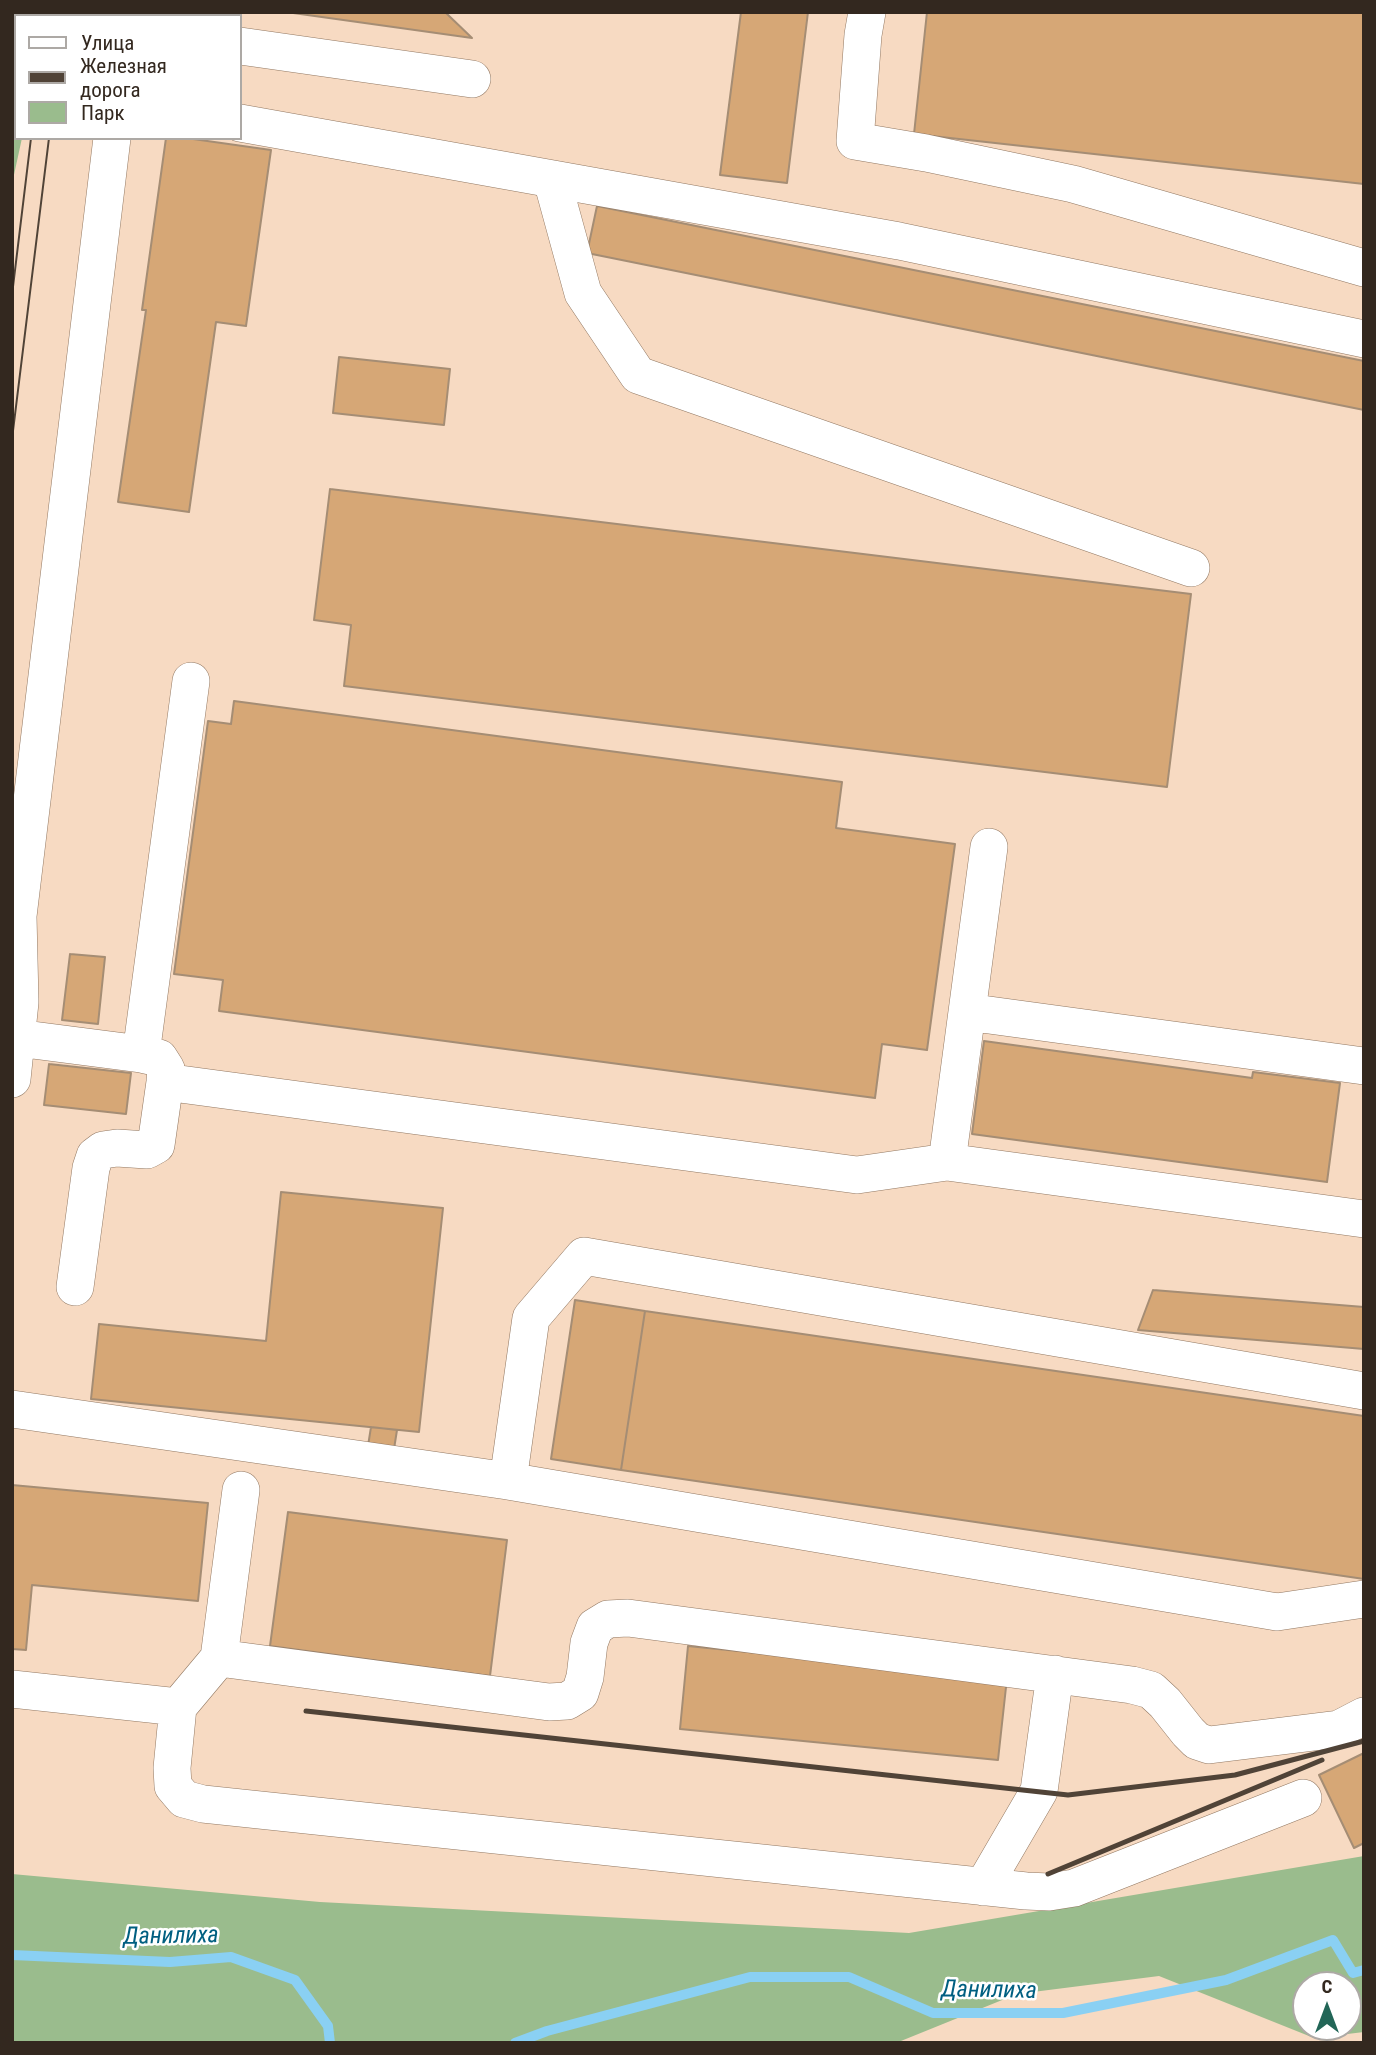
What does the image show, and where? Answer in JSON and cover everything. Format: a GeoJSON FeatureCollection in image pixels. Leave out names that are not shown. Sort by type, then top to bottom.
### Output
{"type":"FeatureCollection","features":[{"type":"Feature","properties":{"kind":"lane"},"geometry":{"type":"LineString","coordinates":[[867,12],[855,141],[1073,184],[1364,268]]}},
{"type":"Feature","properties":{"kind":"lane"},"geometry":{"type":"LineString","coordinates":[[242,46],[472,79]]}},
{"type":"Feature","properties":{"kind":"lane"},"geometry":{"type":"LineString","coordinates":[[242,123],[899,241],[1364,340]]}},
{"type":"Feature","properties":{"kind":"lane"},"geometry":{"type":"LineString","coordinates":[[12,1079],[18,916],[112,140]]}},
{"type":"Feature","properties":{"kind":"lane"},"geometry":{"type":"LineString","coordinates":[[552,180],[583,293],[638,375],[1191,568]]}},
{"type":"Feature","properties":{"kind":"lane"},"geometry":{"type":"LineString","coordinates":[[141,1054],[191,681]]}},
{"type":"Feature","properties":{"kind":"lane"},"geometry":{"type":"LineString","coordinates":[[947,1162],[989,847]]}},
{"type":"Feature","properties":{"kind":"lane"},"geometry":{"type":"LineString","coordinates":[[967,1012],[1364,1066]]}},
{"type":"Feature","properties":{"kind":"lane"},"geometry":{"type":"LineString","coordinates":[[16,1014],[159,1058],[166,1069],[156,1145],[147,1150],[103,1150],[94,1156],[75,1287]]}},
{"type":"Feature","properties":{"kind":"lane"},"geometry":{"type":"LineString","coordinates":[[165,1082],[857,1175],[947,1162],[1364,1219]]}},
{"type":"Feature","properties":{"kind":"lane"},"geometry":{"type":"LineString","coordinates":[[508,1482],[531,1318],[584,1256],[1364,1391]]}},
{"type":"Feature","properties":{"kind":"lane"},"geometry":{"type":"LineString","coordinates":[[12,1409],[508,1482],[1277,1612],[1364,1599]]}},
{"type":"Feature","properties":{"kind":"lane"},"geometry":{"type":"LineString","coordinates":[[241,1490],[219,1658],[178,1707],[172,1768],[173,1786],[184,1799],[204,1804],[1049,1892],[1074,1888],[1303,1798]]}},
{"type":"Feature","properties":{"kind":"lane"},"geometry":{"type":"LineString","coordinates":[[219,1658],[549,1702],[568,1701],[580,1693],[589,1643],[595,1627],[608,1619],[628,1618],[1132,1685],[1151,1690],[1197,1741],[1209,1745],[1339,1729],[1364,1716]]}},
{"type":"Feature","properties":{"kind":"lane"},"geometry":{"type":"LineString","coordinates":[[982,1887],[1040,1791],[1055,1674]]}},
{"type":"Feature","properties":{"kind":"lane"},"geometry":{"type":"LineString","coordinates":[[12,1689],[178,1707]]}},
{"type":"Feature","properties":{"kind":"green space"},"geometry":{"type":"Polygon","coordinates":[[[12,12],[48,12],[14,14],[14,140],[22,140],[12,184],[12,12]]]}},
{"type":"Feature","properties":{"kind":"green space"},"geometry":{"type":"Polygon","coordinates":[[[1364,1856],[1364,2032],[1362,1971],[1292,1971],[1292,2029],[1159,1976],[1017,1994],[896,2043],[12,2043],[12,1874],[320,1902],[909,1933],[1364,1856]]]}},
{"type":"Feature","properties":{"kind":"building"},"geometry":{"type":"Polygon","coordinates":[[[286,12],[445,12],[472,38],[286,12]]]}},
{"type":"Feature","properties":{"kind":"building"},"geometry":{"type":"Polygon","coordinates":[[[741,12],[808,12],[787,183],[720,175],[741,12]]]}},
{"type":"Feature","properties":{"kind":"building"},"geometry":{"type":"Polygon","coordinates":[[[927,12],[1364,12],[1364,184],[914,134],[927,12]]]}},
{"type":"Feature","properties":{"kind":"building"},"geometry":{"type":"Polygon","coordinates":[[[166,140],[200,140],[271,150],[246,326],[216,322],[189,512],[118,502],[146,310],[142,310],[166,140]]]}},
{"type":"Feature","properties":{"kind":"building"},"geometry":{"type":"Polygon","coordinates":[[[597,206],[1364,361],[1364,410],[587,253],[597,206]]]}},
{"type":"Feature","properties":{"kind":"building"},"geometry":{"type":"Polygon","coordinates":[[[339,357],[450,369],[444,425],[333,413],[339,357]]]}},
{"type":"Feature","properties":{"kind":"building"},"geometry":{"type":"Polygon","coordinates":[[[330,489],[1191,594],[1167,787],[344,686],[351,625],[314,620],[330,489]]]}},
{"type":"Feature","properties":{"kind":"building"},"geometry":{"type":"Polygon","coordinates":[[[234,701],[842,782],[836,828],[955,844],[927,1050],[882,1044],[875,1098],[219,1011],[223,980],[174,974],[208,721],[231,724],[234,701]]]}},
{"type":"Feature","properties":{"kind":"building"},"geometry":{"type":"Polygon","coordinates":[[[70,954],[105,957],[98,1024],[62,1020],[70,954]]]}},
{"type":"Feature","properties":{"kind":"building"},"geometry":{"type":"Polygon","coordinates":[[[984,1041],[1252,1078],[1253,1072],[1340,1083],[1327,1182],[972,1134],[984,1041]]]}},
{"type":"Feature","properties":{"kind":"building"},"geometry":{"type":"Polygon","coordinates":[[[49,1064],[131,1073],[126,1114],[44,1105],[49,1064]]]}},
{"type":"Feature","properties":{"kind":"building"},"geometry":{"type":"Polygon","coordinates":[[[281,1192],[443,1208],[419,1432],[91,1399],[99,1324],[266,1341],[281,1192]]]}},
{"type":"Feature","properties":{"kind":"building"},"geometry":{"type":"Polygon","coordinates":[[[1153,1290],[1364,1307],[1364,1349],[1138,1330],[1153,1290]]]}},
{"type":"Feature","properties":{"kind":"building"},"geometry":{"type":"Polygon","coordinates":[[[575,1300],[645,1311],[621,1470],[551,1459],[575,1300]]]}},
{"type":"Feature","properties":{"kind":"building"},"geometry":{"type":"Polygon","coordinates":[[[645,1311],[1364,1416],[1364,1579],[621,1470],[645,1311]]]}},
{"type":"Feature","properties":{"kind":"building"},"geometry":{"type":"Polygon","coordinates":[[[371,1427],[397,1430],[394,1449],[368,1446],[371,1427]]]}},
{"type":"Feature","properties":{"kind":"building"},"geometry":{"type":"Polygon","coordinates":[[[12,1485],[208,1503],[198,1601],[32,1585],[26,1650],[12,1649],[12,1485]]]}},
{"type":"Feature","properties":{"kind":"building"},"geometry":{"type":"Polygon","coordinates":[[[288,1512],[507,1540],[490,1676],[270,1646],[288,1512]]]}},
{"type":"Feature","properties":{"kind":"building"},"geometry":{"type":"Polygon","coordinates":[[[688,1646],[1007,1678],[998,1760],[680,1729],[688,1646]]]}},
{"type":"Feature","properties":{"kind":"building"},"geometry":{"type":"Polygon","coordinates":[[[1364,1753],[1364,1843],[1354,1848],[1319,1775],[1364,1753]]]}},
{"type":"Feature","properties":{"kind":"waterway","name":"Данилиха"},"geometry":{"type":"LineString","coordinates":[[515,2043],[547,2031],[750,1977],[849,1977],[933,2013],[1063,2013],[1226,1980],[1333,1940],[1353,1973],[1364,1970]]}},
{"type":"Feature","properties":{"kind":"waterway","name":"Данилиха"},"geometry":{"type":"LineString","coordinates":[[12,1955],[170,1962],[231,1957],[295,1980],[328,2026],[330,2043]]}},
{"type":"Feature","properties":{"kind":"tram line"},"geometry":{"type":"LineString","coordinates":[[12,295],[31,140]]}},
{"type":"Feature","properties":{"kind":"tram line"},"geometry":{"type":"LineString","coordinates":[[12,439],[49,140]]}},
{"type":"Feature","properties":{"kind":"railway"},"geometry":{"type":"LineString","coordinates":[[306,1711],[1068,1795],[1235,1775],[1364,1741]]}},
{"type":"Feature","properties":{"kind":"railway"},"geometry":{"type":"LineString","coordinates":[[1048,1874],[1322,1760]]}}]}
